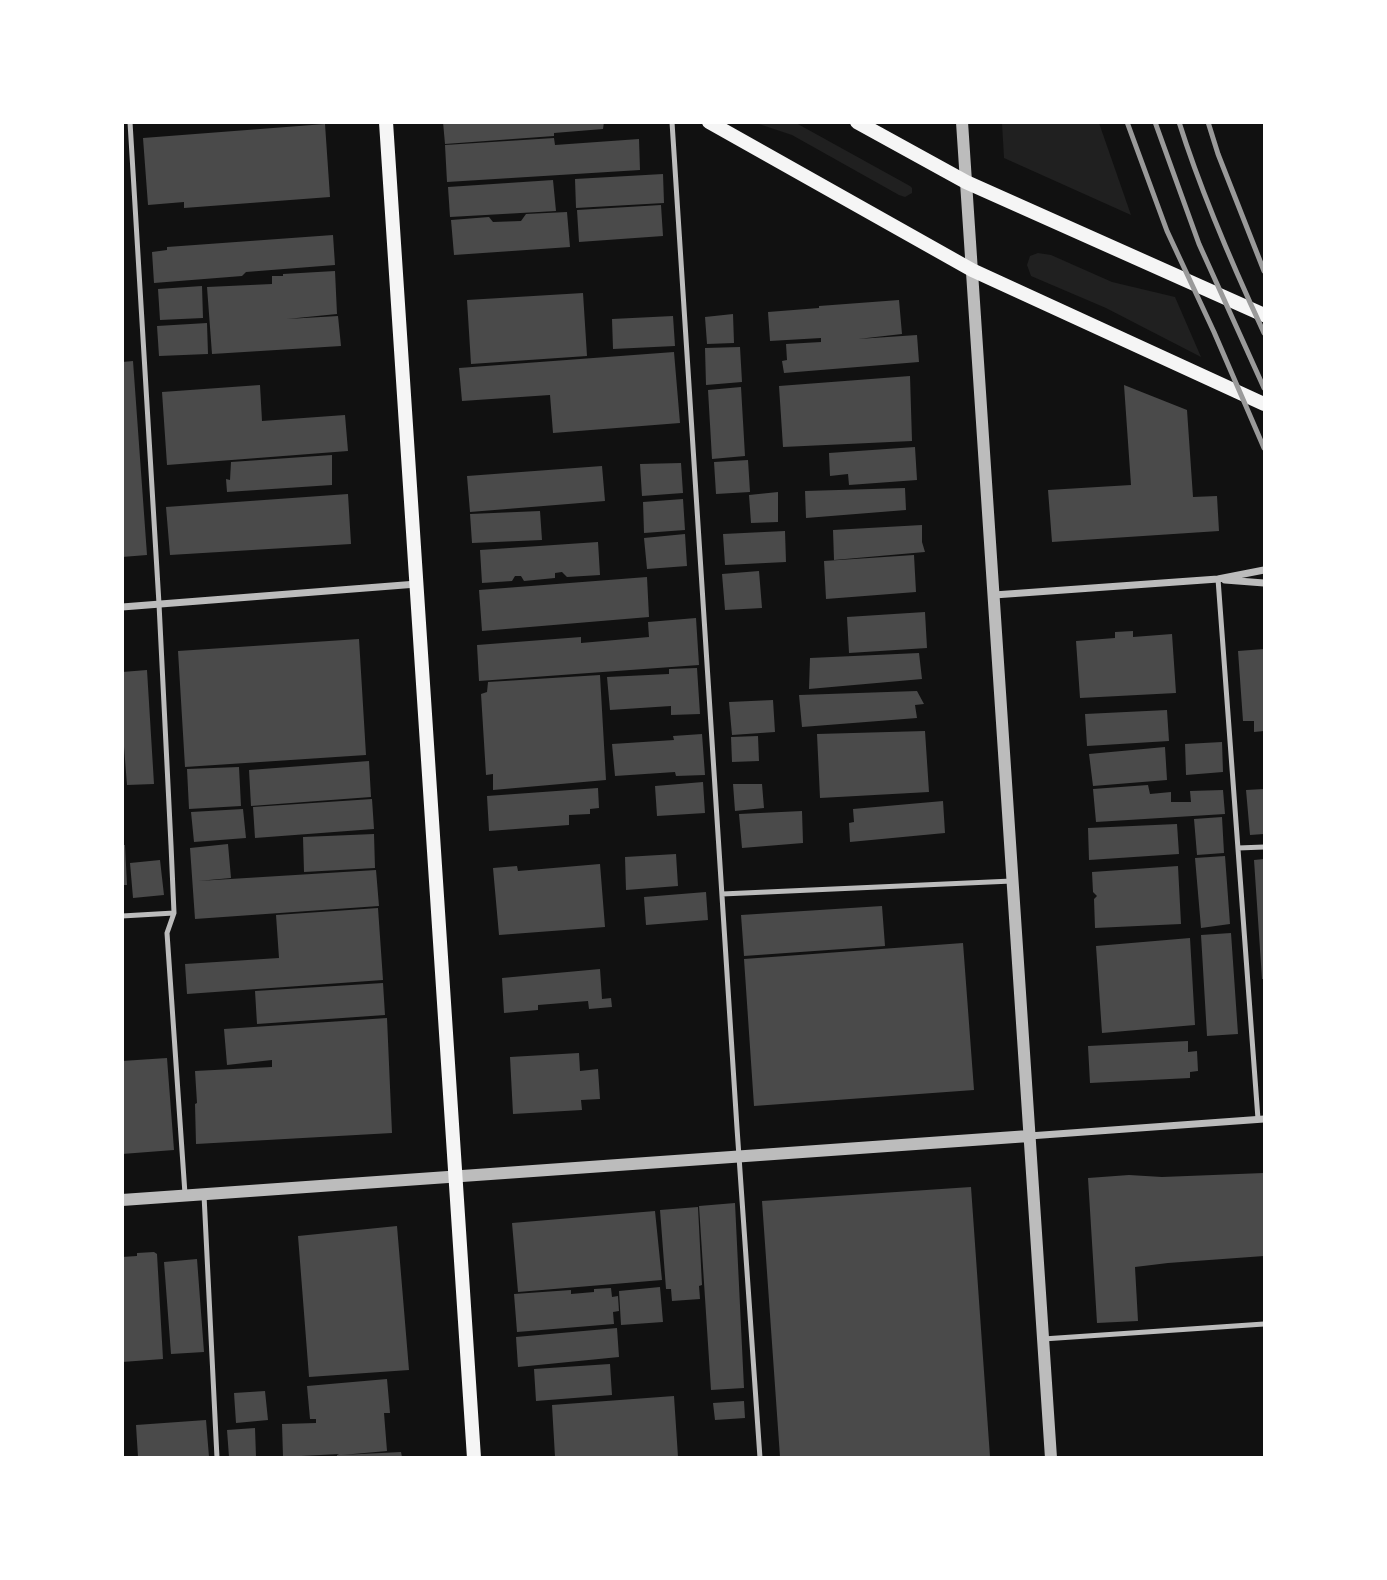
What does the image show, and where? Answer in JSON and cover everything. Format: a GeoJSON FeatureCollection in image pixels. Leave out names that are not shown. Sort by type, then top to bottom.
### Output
{"type":"FeatureCollection","features":[{"type":"Feature","properties":{"kind":"main road"},"geometry":{"type":"LineString","coordinates":[[386,122],[474,1458]]}},
{"type":"Feature","properties":{"kind":"main road"},"geometry":{"type":"LineString","coordinates":[[709,122],[972,270],[1265,404]]}},
{"type":"Feature","properties":{"kind":"main road"},"geometry":{"type":"LineString","coordinates":[[857,122],[966,182],[1265,316]]}},
{"type":"Feature","properties":{"kind":"street"},"geometry":{"type":"LineString","coordinates":[[962,122],[1051,1458]]}},
{"type":"Feature","properties":{"kind":"street"},"geometry":{"type":"LineString","coordinates":[[994,595],[1217,579],[1265,570]]}},
{"type":"Feature","properties":{"kind":"street"},"geometry":{"type":"LineString","coordinates":[[1217,579],[1265,583]]}},
{"type":"Feature","properties":{"kind":"street"},"geometry":{"type":"LineString","coordinates":[[122,607],[417,584]]}},
{"type":"Feature","properties":{"kind":"street"},"geometry":{"type":"LineString","coordinates":[[122,1200],[1261,1119]]}},
{"type":"Feature","properties":{"kind":"lane"},"geometry":{"type":"LineString","coordinates":[[130,122],[159,604],[174,913],[167,933],[186,1196]]}},
{"type":"Feature","properties":{"kind":"lane"},"geometry":{"type":"LineString","coordinates":[[672,122],[760,1458]]}},
{"type":"Feature","properties":{"kind":"lane"},"geometry":{"type":"LineString","coordinates":[[1217,579],[1261,1119]]}},
{"type":"Feature","properties":{"kind":"lane"},"geometry":{"type":"LineString","coordinates":[[1238,848],[1265,847]]}},
{"type":"Feature","properties":{"kind":"lane"},"geometry":{"type":"LineString","coordinates":[[722,894],[1012,881]]}},
{"type":"Feature","properties":{"kind":"lane"},"geometry":{"type":"LineString","coordinates":[[122,916],[174,913]]}},
{"type":"Feature","properties":{"kind":"lane"},"geometry":{"type":"LineString","coordinates":[[204,1195],[217,1458]]}},
{"type":"Feature","properties":{"kind":"lane"},"geometry":{"type":"LineString","coordinates":[[1043,1339],[1265,1324]]}},
{"type":"Feature","properties":{"kind":"shaded area"},"geometry":{"type":"Polygon","coordinates":[[[756,123],[796,123],[910,186],[912,193],[905,197],[899,195],[792,135],[756,123]]]}},
{"type":"Feature","properties":{"kind":"shaded area"},"geometry":{"type":"Polygon","coordinates":[[[1002,123],[1099,123],[1131,215],[1004,158],[1002,123]]]}},
{"type":"Feature","properties":{"kind":"shaded area"},"geometry":{"type":"Polygon","coordinates":[[[1038,253],[1051,255],[1112,282],[1175,297],[1201,357],[1106,308],[1031,276],[1027,265],[1030,256],[1038,253]]]}},
{"type":"Feature","properties":{"kind":"building"},"geometry":{"type":"Polygon","coordinates":[[[443,122],[604,122],[603,129],[554,133],[554,136],[445,144],[443,122]]]}},
{"type":"Feature","properties":{"kind":"building"},"geometry":{"type":"Polygon","coordinates":[[[325,124],[330,197],[184,208],[184,202],[148,205],[143,138],[325,124]]]}},
{"type":"Feature","properties":{"kind":"building"},"geometry":{"type":"Polygon","coordinates":[[[554,138],[555,145],[639,139],[640,170],[447,182],[445,145],[554,138]]]}},
{"type":"Feature","properties":{"kind":"building"},"geometry":{"type":"Polygon","coordinates":[[[663,174],[664,203],[576,208],[575,179],[663,174]]]}},
{"type":"Feature","properties":{"kind":"building"},"geometry":{"type":"Polygon","coordinates":[[[553,180],[556,211],[450,217],[448,187],[553,180]]]}},
{"type":"Feature","properties":{"kind":"building"},"geometry":{"type":"Polygon","coordinates":[[[661,205],[663,236],[579,242],[577,210],[661,205]]]}},
{"type":"Feature","properties":{"kind":"building"},"geometry":{"type":"Polygon","coordinates":[[[567,212],[570,247],[454,255],[451,220],[489,217],[493,222],[521,221],[526,214],[567,212]]]}},
{"type":"Feature","properties":{"kind":"building"},"geometry":{"type":"Polygon","coordinates":[[[333,235],[335,265],[154,283],[152,252],[167,250],[167,247],[333,235]]]}},
{"type":"Feature","properties":{"kind":"building"},"geometry":{"type":"Polygon","coordinates":[[[335,271],[337,314],[287,319],[338,316],[341,346],[212,354],[207,287],[272,284],[272,276],[335,271]]]}},
{"type":"Feature","properties":{"kind":"building"},"geometry":{"type":"Polygon","coordinates":[[[202,286],[203,318],[160,320],[158,289],[202,286]]]}},
{"type":"Feature","properties":{"kind":"building"},"geometry":{"type":"Polygon","coordinates":[[[583,293],[587,356],[471,364],[467,300],[583,293]]]}},
{"type":"Feature","properties":{"kind":"building"},"geometry":{"type":"Polygon","coordinates":[[[899,300],[902,334],[858,339],[917,335],[919,362],[784,373],[782,361],[787,360],[786,344],[821,342],[821,338],[770,341],[768,312],[899,300]]]}},
{"type":"Feature","properties":{"kind":"building"},"geometry":{"type":"Polygon","coordinates":[[[733,314],[734,343],[707,344],[705,317],[733,314]]]}},
{"type":"Feature","properties":{"kind":"building"},"geometry":{"type":"Polygon","coordinates":[[[673,316],[675,346],[613,349],[612,319],[673,316]]]}},
{"type":"Feature","properties":{"kind":"building"},"geometry":{"type":"Polygon","coordinates":[[[207,323],[208,354],[159,356],[157,326],[207,323]]]}},
{"type":"Feature","properties":{"kind":"building"},"geometry":{"type":"Polygon","coordinates":[[[740,347],[742,382],[706,385],[705,348],[740,347]]]}},
{"type":"Feature","properties":{"kind":"building"},"geometry":{"type":"Polygon","coordinates":[[[674,352],[680,423],[553,433],[550,395],[462,401],[459,368],[674,352]]]}},
{"type":"Feature","properties":{"kind":"building"},"geometry":{"type":"Polygon","coordinates":[[[133,361],[147,555],[122,557],[122,362],[133,361]]]}},
{"type":"Feature","properties":{"kind":"building"},"geometry":{"type":"Polygon","coordinates":[[[910,376],[912,441],[783,447],[779,386],[910,376]]]}},
{"type":"Feature","properties":{"kind":"building"},"geometry":{"type":"Polygon","coordinates":[[[260,385],[262,421],[345,415],[348,451],[167,465],[162,392],[260,385]]]}},
{"type":"Feature","properties":{"kind":"building"},"geometry":{"type":"Polygon","coordinates":[[[1124,385],[1187,410],[1193,497],[1217,496],[1219,531],[1052,542],[1048,490],[1131,485],[1124,385]]]}},
{"type":"Feature","properties":{"kind":"building"},"geometry":{"type":"Polygon","coordinates":[[[741,387],[745,456],[712,459],[708,390],[741,387]]]}},
{"type":"Feature","properties":{"kind":"building"},"geometry":{"type":"Polygon","coordinates":[[[915,447],[917,480],[849,485],[848,474],[830,476],[829,453],[915,447]]]}},
{"type":"Feature","properties":{"kind":"building"},"geometry":{"type":"Polygon","coordinates":[[[332,455],[332,485],[227,492],[226,479],[230,480],[231,462],[332,455]]]}},
{"type":"Feature","properties":{"kind":"building"},"geometry":{"type":"Polygon","coordinates":[[[748,460],[750,492],[716,494],[714,462],[748,460]]]}},
{"type":"Feature","properties":{"kind":"building"},"geometry":{"type":"Polygon","coordinates":[[[681,463],[683,493],[642,496],[640,464],[681,463]]]}},
{"type":"Feature","properties":{"kind":"building"},"geometry":{"type":"Polygon","coordinates":[[[602,466],[605,501],[470,512],[467,476],[602,466]]]}},
{"type":"Feature","properties":{"kind":"building"},"geometry":{"type":"Polygon","coordinates":[[[905,488],[906,510],[806,518],[805,491],[905,488]]]}},
{"type":"Feature","properties":{"kind":"building"},"geometry":{"type":"Polygon","coordinates":[[[778,492],[778,522],[751,523],[749,495],[778,492]]]}},
{"type":"Feature","properties":{"kind":"building"},"geometry":{"type":"Polygon","coordinates":[[[348,494],[351,544],[170,555],[166,507],[348,494]]]}},
{"type":"Feature","properties":{"kind":"building"},"geometry":{"type":"Polygon","coordinates":[[[683,499],[685,530],[644,533],[643,502],[683,499]]]}},
{"type":"Feature","properties":{"kind":"building"},"geometry":{"type":"Polygon","coordinates":[[[540,511],[542,540],[472,543],[470,514],[540,511]]]}},
{"type":"Feature","properties":{"kind":"building"},"geometry":{"type":"Polygon","coordinates":[[[922,525],[925,552],[834,560],[833,530],[922,525]]]}},
{"type":"Feature","properties":{"kind":"building"},"geometry":{"type":"Polygon","coordinates":[[[785,531],[786,562],[725,565],[723,534],[785,531]]]}},
{"type":"Feature","properties":{"kind":"building"},"geometry":{"type":"Polygon","coordinates":[[[685,534],[687,566],[647,569],[644,538],[685,534]]]}},
{"type":"Feature","properties":{"kind":"building"},"geometry":{"type":"Polygon","coordinates":[[[598,542],[600,575],[567,577],[562,572],[555,573],[555,578],[524,581],[521,576],[515,576],[512,581],[482,583],[480,550],[598,542]]]}},
{"type":"Feature","properties":{"kind":"building"},"geometry":{"type":"Polygon","coordinates":[[[914,555],[916,592],[826,599],[824,561],[914,555]]]}},
{"type":"Feature","properties":{"kind":"building"},"geometry":{"type":"Polygon","coordinates":[[[759,571],[762,608],[725,610],[722,574],[759,571]]]}},
{"type":"Feature","properties":{"kind":"building"},"geometry":{"type":"Polygon","coordinates":[[[647,577],[649,617],[482,631],[479,590],[647,577]]]}},
{"type":"Feature","properties":{"kind":"building"},"geometry":{"type":"Polygon","coordinates":[[[925,612],[927,648],[849,653],[847,617],[925,612]]]}},
{"type":"Feature","properties":{"kind":"building"},"geometry":{"type":"Polygon","coordinates":[[[696,618],[699,665],[479,681],[477,645],[581,637],[581,643],[649,637],[648,622],[696,618]]]}},
{"type":"Feature","properties":{"kind":"building"},"geometry":{"type":"Polygon","coordinates":[[[1133,631],[1133,637],[1172,634],[1176,693],[1080,698],[1076,641],[1115,638],[1115,632],[1133,631]]]}},
{"type":"Feature","properties":{"kind":"building"},"geometry":{"type":"Polygon","coordinates":[[[359,639],[366,755],[185,767],[178,651],[359,639]]]}},
{"type":"Feature","properties":{"kind":"building"},"geometry":{"type":"Polygon","coordinates":[[[1264,649],[1264,731],[1254,732],[1254,721],[1243,721],[1238,651],[1264,649]]]}},
{"type":"Feature","properties":{"kind":"building"},"geometry":{"type":"Polygon","coordinates":[[[919,653],[922,679],[809,689],[810,658],[919,653]]]}},
{"type":"Feature","properties":{"kind":"building"},"geometry":{"type":"Polygon","coordinates":[[[697,668],[700,714],[671,715],[671,706],[610,710],[607,677],[669,674],[669,669],[697,668]]]}},
{"type":"Feature","properties":{"kind":"building"},"geometry":{"type":"Polygon","coordinates":[[[147,670],[154,784],[127,785],[122,721],[122,672],[147,670]]]}},
{"type":"Feature","properties":{"kind":"building"},"geometry":{"type":"Polygon","coordinates":[[[600,675],[606,780],[493,790],[493,774],[486,775],[481,694],[487,692],[488,682],[600,675]]]}},
{"type":"Feature","properties":{"kind":"building"},"geometry":{"type":"Polygon","coordinates":[[[917,691],[924,704],[915,705],[917,718],[802,727],[799,695],[917,691]]]}},
{"type":"Feature","properties":{"kind":"building"},"geometry":{"type":"Polygon","coordinates":[[[773,700],[775,732],[732,735],[729,702],[773,700]]]}},
{"type":"Feature","properties":{"kind":"building"},"geometry":{"type":"Polygon","coordinates":[[[1167,710],[1169,741],[1087,746],[1085,714],[1167,710]]]}},
{"type":"Feature","properties":{"kind":"building"},"geometry":{"type":"Polygon","coordinates":[[[925,731],[929,792],[820,798],[817,734],[925,731]]]}},
{"type":"Feature","properties":{"kind":"building"},"geometry":{"type":"Polygon","coordinates":[[[702,734],[705,775],[676,776],[675,772],[615,776],[612,744],[674,740],[673,736],[702,734]]]}},
{"type":"Feature","properties":{"kind":"building"},"geometry":{"type":"Polygon","coordinates":[[[758,736],[759,761],[732,762],[731,737],[758,736]]]}},
{"type":"Feature","properties":{"kind":"building"},"geometry":{"type":"Polygon","coordinates":[[[1222,742],[1223,772],[1186,775],[1185,744],[1222,742]]]}},
{"type":"Feature","properties":{"kind":"building"},"geometry":{"type":"Polygon","coordinates":[[[1165,747],[1167,780],[1093,786],[1089,754],[1165,747]]]}},
{"type":"Feature","properties":{"kind":"building"},"geometry":{"type":"Polygon","coordinates":[[[369,761],[371,797],[251,806],[249,770],[369,761]]]}},
{"type":"Feature","properties":{"kind":"building"},"geometry":{"type":"Polygon","coordinates":[[[239,767],[241,806],[189,809],[187,769],[239,767]]]}},
{"type":"Feature","properties":{"kind":"building"},"geometry":{"type":"Polygon","coordinates":[[[703,782],[705,813],[657,816],[655,786],[703,782]]]}},
{"type":"Feature","properties":{"kind":"building"},"geometry":{"type":"Polygon","coordinates":[[[733,784],[762,784],[764,808],[735,811],[733,784]]]}},
{"type":"Feature","properties":{"kind":"building"},"geometry":{"type":"Polygon","coordinates":[[[1148,785],[1150,794],[1171,792],[1171,802],[1191,802],[1190,791],[1223,790],[1225,814],[1096,822],[1093,789],[1148,785]]]}},
{"type":"Feature","properties":{"kind":"building"},"geometry":{"type":"Polygon","coordinates":[[[598,788],[599,808],[590,809],[590,814],[569,815],[569,825],[489,831],[487,796],[598,788]]]}},
{"type":"Feature","properties":{"kind":"building"},"geometry":{"type":"Polygon","coordinates":[[[1264,789],[1264,834],[1250,835],[1246,790],[1264,789]]]}},
{"type":"Feature","properties":{"kind":"building"},"geometry":{"type":"Polygon","coordinates":[[[372,799],[374,829],[255,838],[253,807],[372,799]]]}},
{"type":"Feature","properties":{"kind":"building"},"geometry":{"type":"Polygon","coordinates":[[[943,801],[945,833],[850,842],[849,823],[854,822],[853,809],[943,801]]]}},
{"type":"Feature","properties":{"kind":"building"},"geometry":{"type":"Polygon","coordinates":[[[243,809],[246,838],[194,842],[191,812],[243,809]]]}},
{"type":"Feature","properties":{"kind":"building"},"geometry":{"type":"Polygon","coordinates":[[[802,811],[803,843],[742,848],[739,814],[802,811]]]}},
{"type":"Feature","properties":{"kind":"building"},"geometry":{"type":"Polygon","coordinates":[[[1222,817],[1224,853],[1197,855],[1194,819],[1222,817]]]}},
{"type":"Feature","properties":{"kind":"building"},"geometry":{"type":"Polygon","coordinates":[[[1177,824],[1179,854],[1089,860],[1088,828],[1177,824]]]}},
{"type":"Feature","properties":{"kind":"building"},"geometry":{"type":"Polygon","coordinates":[[[374,834],[375,868],[304,872],[303,837],[374,834]]]}},
{"type":"Feature","properties":{"kind":"building"},"geometry":{"type":"Polygon","coordinates":[[[228,844],[231,878],[198,881],[376,870],[379,906],[195,919],[190,848],[228,844]]]}},
{"type":"Feature","properties":{"kind":"building"},"geometry":{"type":"Polygon","coordinates":[[[122,845],[125,845],[127,885],[122,885],[122,845]]]}},
{"type":"Feature","properties":{"kind":"building"},"geometry":{"type":"Polygon","coordinates":[[[676,854],[678,886],[626,890],[625,857],[676,854]]]}},
{"type":"Feature","properties":{"kind":"building"},"geometry":{"type":"Polygon","coordinates":[[[1225,856],[1230,924],[1201,928],[1195,858],[1225,856]]]}},
{"type":"Feature","properties":{"kind":"building"},"geometry":{"type":"Polygon","coordinates":[[[1264,859],[1264,979],[1262,979],[1254,860],[1264,859]]]}},
{"type":"Feature","properties":{"kind":"building"},"geometry":{"type":"Polygon","coordinates":[[[160,860],[164,895],[133,898],[130,863],[160,860]]]}},
{"type":"Feature","properties":{"kind":"building"},"geometry":{"type":"Polygon","coordinates":[[[600,864],[605,927],[499,935],[493,868],[517,866],[518,871],[600,864]]]}},
{"type":"Feature","properties":{"kind":"building"},"geometry":{"type":"Polygon","coordinates":[[[1178,866],[1181,924],[1095,928],[1094,899],[1097,896],[1093,892],[1092,872],[1178,866]]]}},
{"type":"Feature","properties":{"kind":"building"},"geometry":{"type":"Polygon","coordinates":[[[706,892],[708,920],[646,925],[644,897],[706,892]]]}},
{"type":"Feature","properties":{"kind":"building"},"geometry":{"type":"Polygon","coordinates":[[[882,906],[885,946],[744,956],[741,915],[882,906]]]}},
{"type":"Feature","properties":{"kind":"building"},"geometry":{"type":"Polygon","coordinates":[[[378,908],[383,980],[187,994],[185,964],[279,958],[276,915],[378,908]]]}},
{"type":"Feature","properties":{"kind":"building"},"geometry":{"type":"Polygon","coordinates":[[[1231,933],[1238,1034],[1207,1036],[1201,935],[1231,933]]]}},
{"type":"Feature","properties":{"kind":"building"},"geometry":{"type":"Polygon","coordinates":[[[1190,938],[1195,1025],[1102,1033],[1096,946],[1190,938]]]}},
{"type":"Feature","properties":{"kind":"building"},"geometry":{"type":"Polygon","coordinates":[[[963,943],[974,1090],[754,1106],[744,959],[963,943]]]}},
{"type":"Feature","properties":{"kind":"building"},"geometry":{"type":"Polygon","coordinates":[[[600,969],[602,999],[611,998],[612,1007],[589,1009],[588,1001],[538,1005],[538,1010],[504,1013],[502,978],[600,969]]]}},
{"type":"Feature","properties":{"kind":"building"},"geometry":{"type":"Polygon","coordinates":[[[383,983],[385,1015],[257,1024],[255,991],[383,983]]]}},
{"type":"Feature","properties":{"kind":"building"},"geometry":{"type":"Polygon","coordinates":[[[387,1018],[392,1133],[196,1144],[195,1071],[272,1067],[272,1060],[227,1065],[224,1029],[387,1018]]]}},
{"type":"Feature","properties":{"kind":"building"},"geometry":{"type":"Polygon","coordinates":[[[1188,1041],[1188,1052],[1197,1051],[1198,1071],[1190,1072],[1190,1078],[1090,1083],[1088,1046],[1188,1041]]]}},
{"type":"Feature","properties":{"kind":"building"},"geometry":{"type":"Polygon","coordinates":[[[579,1053],[580,1071],[598,1069],[600,1099],[581,1100],[582,1110],[513,1114],[510,1057],[579,1053]]]}},
{"type":"Feature","properties":{"kind":"building"},"geometry":{"type":"Polygon","coordinates":[[[167,1058],[174,1150],[122,1154],[122,1061],[167,1058]]]}},
{"type":"Feature","properties":{"kind":"building"},"geometry":{"type":"Polygon","coordinates":[[[1264,1173],[1264,1256],[1135,1267],[1138,1321],[1097,1323],[1088,1178],[1264,1173]]]}},
{"type":"Feature","properties":{"kind":"building"},"geometry":{"type":"Polygon","coordinates":[[[971,1187],[990,1457],[780,1457],[762,1201],[971,1187]]]}},
{"type":"Feature","properties":{"kind":"building"},"geometry":{"type":"Polygon","coordinates":[[[735,1203],[744,1388],[711,1390],[699,1206],[735,1203]]]}},
{"type":"Feature","properties":{"kind":"building"},"geometry":{"type":"Polygon","coordinates":[[[698,1207],[702,1285],[699,1286],[700,1299],[672,1301],[671,1289],[666,1289],[660,1210],[698,1207]]]}},
{"type":"Feature","properties":{"kind":"building"},"geometry":{"type":"Polygon","coordinates":[[[655,1211],[662,1280],[518,1292],[512,1223],[655,1211]]]}},
{"type":"Feature","properties":{"kind":"building"},"geometry":{"type":"Polygon","coordinates":[[[397,1226],[409,1370],[309,1377],[298,1236],[397,1226]]]}},
{"type":"Feature","properties":{"kind":"building"},"geometry":{"type":"Polygon","coordinates":[[[154,1252],[157,1254],[163,1359],[122,1362],[122,1257],[154,1252]]]}},
{"type":"Feature","properties":{"kind":"building"},"geometry":{"type":"Polygon","coordinates":[[[197,1259],[204,1352],[171,1354],[164,1262],[197,1259]]]}},
{"type":"Feature","properties":{"kind":"building"},"geometry":{"type":"Polygon","coordinates":[[[660,1287],[663,1322],[621,1325],[619,1291],[660,1287]]]}},
{"type":"Feature","properties":{"kind":"building"},"geometry":{"type":"Polygon","coordinates":[[[611,1288],[612,1297],[618,1296],[619,1311],[613,1312],[614,1324],[517,1332],[514,1294],[571,1290],[571,1294],[611,1288]]]}},
{"type":"Feature","properties":{"kind":"building"},"geometry":{"type":"Polygon","coordinates":[[[617,1328],[619,1357],[518,1367],[516,1337],[617,1328]]]}},
{"type":"Feature","properties":{"kind":"building"},"geometry":{"type":"Polygon","coordinates":[[[610,1364],[612,1395],[536,1401],[534,1369],[610,1364]]]}},
{"type":"Feature","properties":{"kind":"building"},"geometry":{"type":"Polygon","coordinates":[[[387,1379],[390,1413],[384,1413],[387,1451],[342,1455],[401,1452],[402,1457],[337,1457],[339,1454],[283,1457],[282,1424],[316,1423],[316,1419],[310,1419],[307,1386],[387,1379]]]}},
{"type":"Feature","properties":{"kind":"building"},"geometry":{"type":"Polygon","coordinates":[[[265,1391],[268,1420],[236,1423],[234,1393],[265,1391]]]}},
{"type":"Feature","properties":{"kind":"building"},"geometry":{"type":"Polygon","coordinates":[[[674,1396],[678,1457],[555,1457],[552,1405],[674,1396]]]}},
{"type":"Feature","properties":{"kind":"building"},"geometry":{"type":"Polygon","coordinates":[[[744,1401],[745,1418],[715,1420],[713,1403],[744,1401]]]}},
{"type":"Feature","properties":{"kind":"building"},"geometry":{"type":"Polygon","coordinates":[[[206,1420],[209,1457],[138,1457],[136,1425],[206,1420]]]}},
{"type":"Feature","properties":{"kind":"building"},"geometry":{"type":"Polygon","coordinates":[[[255,1428],[256,1457],[229,1457],[227,1430],[255,1428]]]}},
{"type":"Feature","properties":{"kind":"railway"},"geometry":{"type":"LineString","coordinates":[[1127,122],[1167,231],[1264,448]]}},
{"type":"Feature","properties":{"kind":"railway"},"geometry":{"type":"LineString","coordinates":[[1155,122],[1199,244],[1264,388]]}},
{"type":"Feature","properties":{"kind":"railway"},"geometry":{"type":"LineString","coordinates":[[1179,122],[1218,229],[1264,333]]}},
{"type":"Feature","properties":{"kind":"railway"},"geometry":{"type":"LineString","coordinates":[[1208,122],[1264,271]]}}]}
